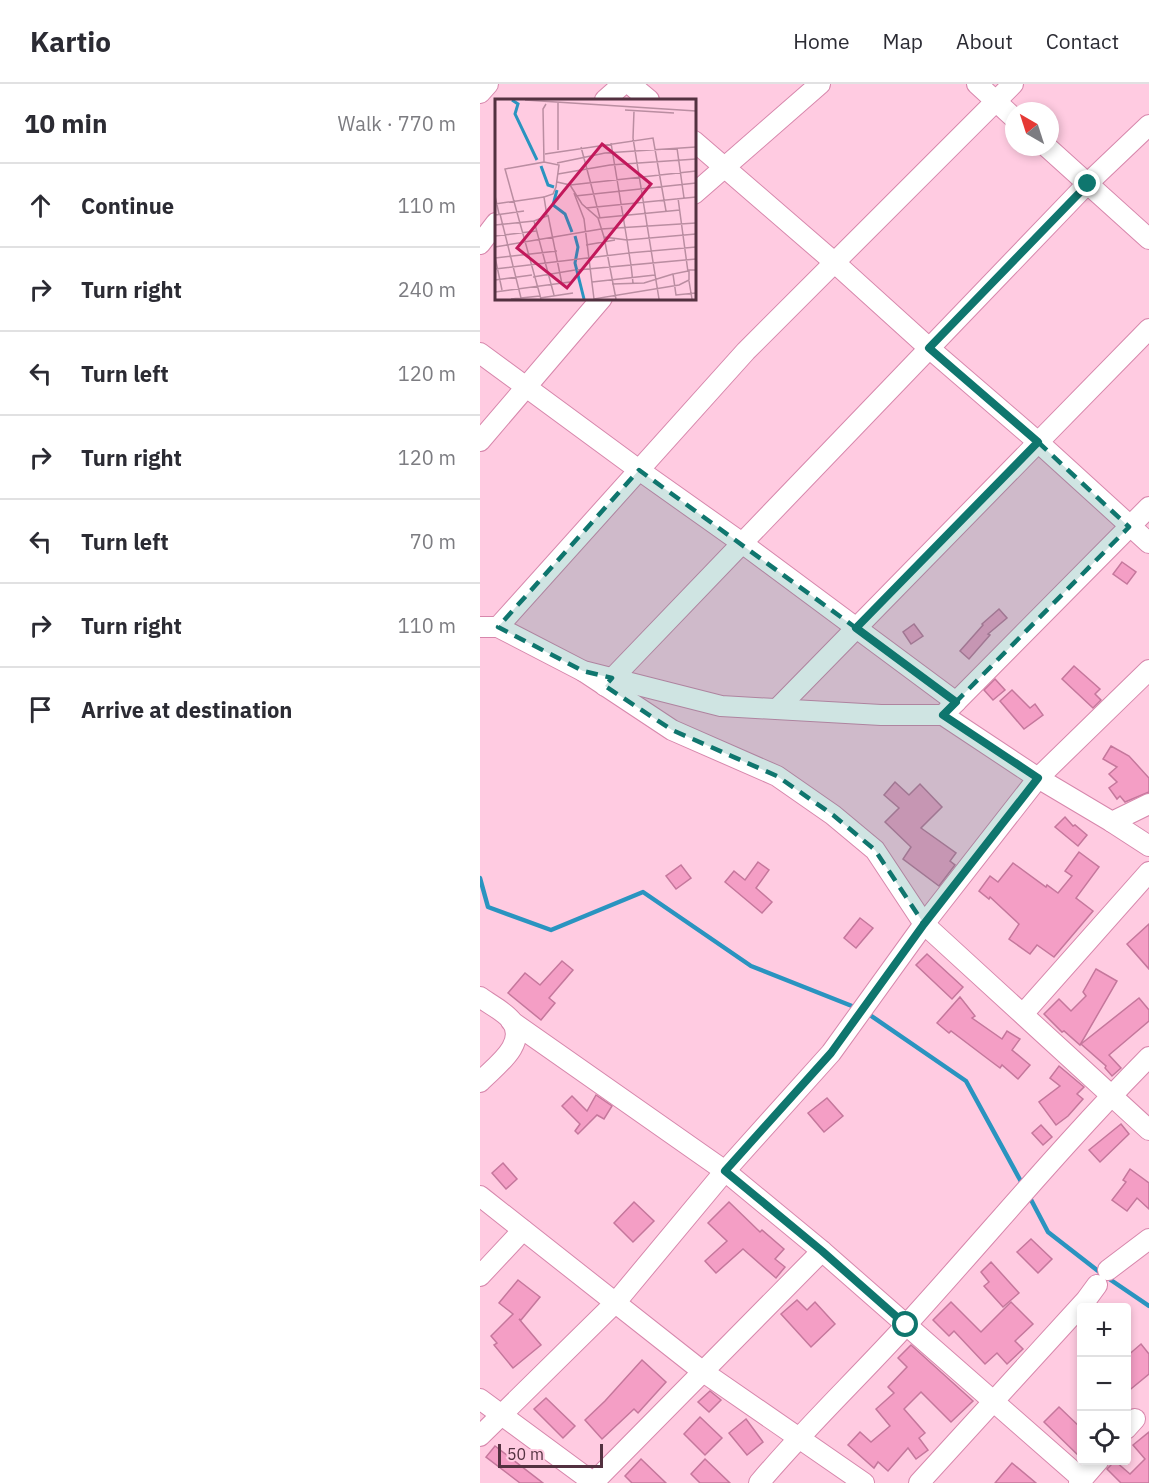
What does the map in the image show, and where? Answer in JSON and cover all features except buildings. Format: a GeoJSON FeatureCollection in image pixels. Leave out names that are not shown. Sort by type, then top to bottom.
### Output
{"type":"FeatureCollection","features":[{"type":"Feature","properties":{"kind":"street"},"geometry":{"type":"LineString","coordinates":[[480,93],[488,84]]}},
{"type":"Feature","properties":{"kind":"street"},"geometry":{"type":"LineString","coordinates":[[606,99],[623,84]]}},
{"type":"Feature","properties":{"kind":"street"},"geometry":{"type":"LineString","coordinates":[[630,84],[648,99]]}},
{"type":"Feature","properties":{"kind":"street"},"geometry":{"type":"LineString","coordinates":[[696,192],[820,84]]}},
{"type":"Feature","properties":{"kind":"street"},"geometry":{"type":"LineString","coordinates":[[977,84],[1005,110]]}},
{"type":"Feature","properties":{"kind":"street"},"geometry":{"type":"LineString","coordinates":[[1012,84],[746,351],[639,470],[489,627],[609,682],[721,706],[881,715],[950,709],[1149,507]]}},
{"type":"Feature","properties":{"kind":"street"},"geometry":{"type":"LineString","coordinates":[[609,682],[929,348],[1088,184],[1149,125]]}},
{"type":"Feature","properties":{"kind":"street"},"geometry":{"type":"LineString","coordinates":[[696,143],[1038,442],[1149,543]]}},
{"type":"Feature","properties":{"kind":"street"},"geometry":{"type":"LineString","coordinates":[[1057,156],[1149,239]]}},
{"type":"Feature","properties":{"kind":"street"},"geometry":{"type":"LineString","coordinates":[[480,244],[495,224]]}},
{"type":"Feature","properties":{"kind":"street"},"geometry":{"type":"LineString","coordinates":[[480,441],[600,300]]}},
{"type":"Feature","properties":{"kind":"street"},"geometry":{"type":"LineString","coordinates":[[777,709],[1149,329]]}},
{"type":"Feature","properties":{"kind":"street"},"geometry":{"type":"LineString","coordinates":[[480,353],[856,628],[950,709],[1038,778],[1149,846]]}},
{"type":"Feature","properties":{"kind":"street"},"geometry":{"type":"LineString","coordinates":[[480,1436],[616,1302],[725,1171],[831,1053],[924,924],[1038,778],[1149,670]]}},
{"type":"Feature","properties":{"kind":"street"},"geometry":{"type":"LineString","coordinates":[[609,682],[672,730],[777,776],[834,815],[874,850],[924,924],[1149,1130]]}},
{"type":"Feature","properties":{"kind":"street"},"geometry":{"type":"LineString","coordinates":[[1113,822],[1149,804]]}},
{"type":"Feature","properties":{"kind":"street"},"geometry":{"type":"LineString","coordinates":[[1023,1014],[1149,872]]}},
{"type":"Feature","properties":{"kind":"street"},"geometry":{"type":"LineString","coordinates":[[480,997],[725,1171],[822,1251],[994,1400],[1080,1481],[1095,1465]]}},
{"type":"Feature","properties":{"kind":"street"},"geometry":{"type":"LineString","coordinates":[[480,1082],[514,1047],[517,1035],[511,1021]]}},
{"type":"Feature","properties":{"kind":"street"},"geometry":{"type":"LineString","coordinates":[[759,1483],[798,1438],[906,1325],[1111,1095],[1149,1057]]}},
{"type":"Feature","properties":{"kind":"street"},"geometry":{"type":"LineString","coordinates":[[480,1196],[702,1371],[864,1483]]}},
{"type":"Feature","properties":{"kind":"street"},"geometry":{"type":"LineString","coordinates":[[480,1276],[523,1230]]}},
{"type":"Feature","properties":{"kind":"street"},"geometry":{"type":"LineString","coordinates":[[919,1483],[1086,1300],[1103,1277],[1149,1239]]}},
{"type":"Feature","properties":{"kind":"street"},"geometry":{"type":"LineString","coordinates":[[480,1399],[594,1483],[822,1251]]}},
{"type":"Feature","properties":{"kind":"highlighted area"},"geometry":{"type":"Polygon","coordinates":[[[1038,442],[1129,527],[943,715],[1038,778],[924,924],[875,850],[833,815],[777,776],[672,730],[605,686],[612,678],[583,671],[498,627],[639,470],[856,628],[1038,442]]]}},
{"type":"Feature","properties":{"kind":"waterway"},"geometry":{"type":"LineString","coordinates":[[480,878],[488,907],[551,930],[643,892],[751,966],[857,1008]]}},
{"type":"Feature","properties":{"kind":"waterway"},"geometry":{"type":"LineString","coordinates":[[867,1013],[966,1081],[1024,1187]]}},
{"type":"Feature","properties":{"kind":"waterway"},"geometry":{"type":"LineString","coordinates":[[1028,1194],[1048,1232],[1102,1274],[1149,1306]]}},
{"type":"Feature","properties":{"kind":"route"},"geometry":{"type":"LineString","coordinates":[[906,1325],[822,1251],[725,1171],[831,1053],[924,924],[1038,778],[943,715],[956,702],[856,628],[1038,442],[929,348],[1088,184]]}}]}
